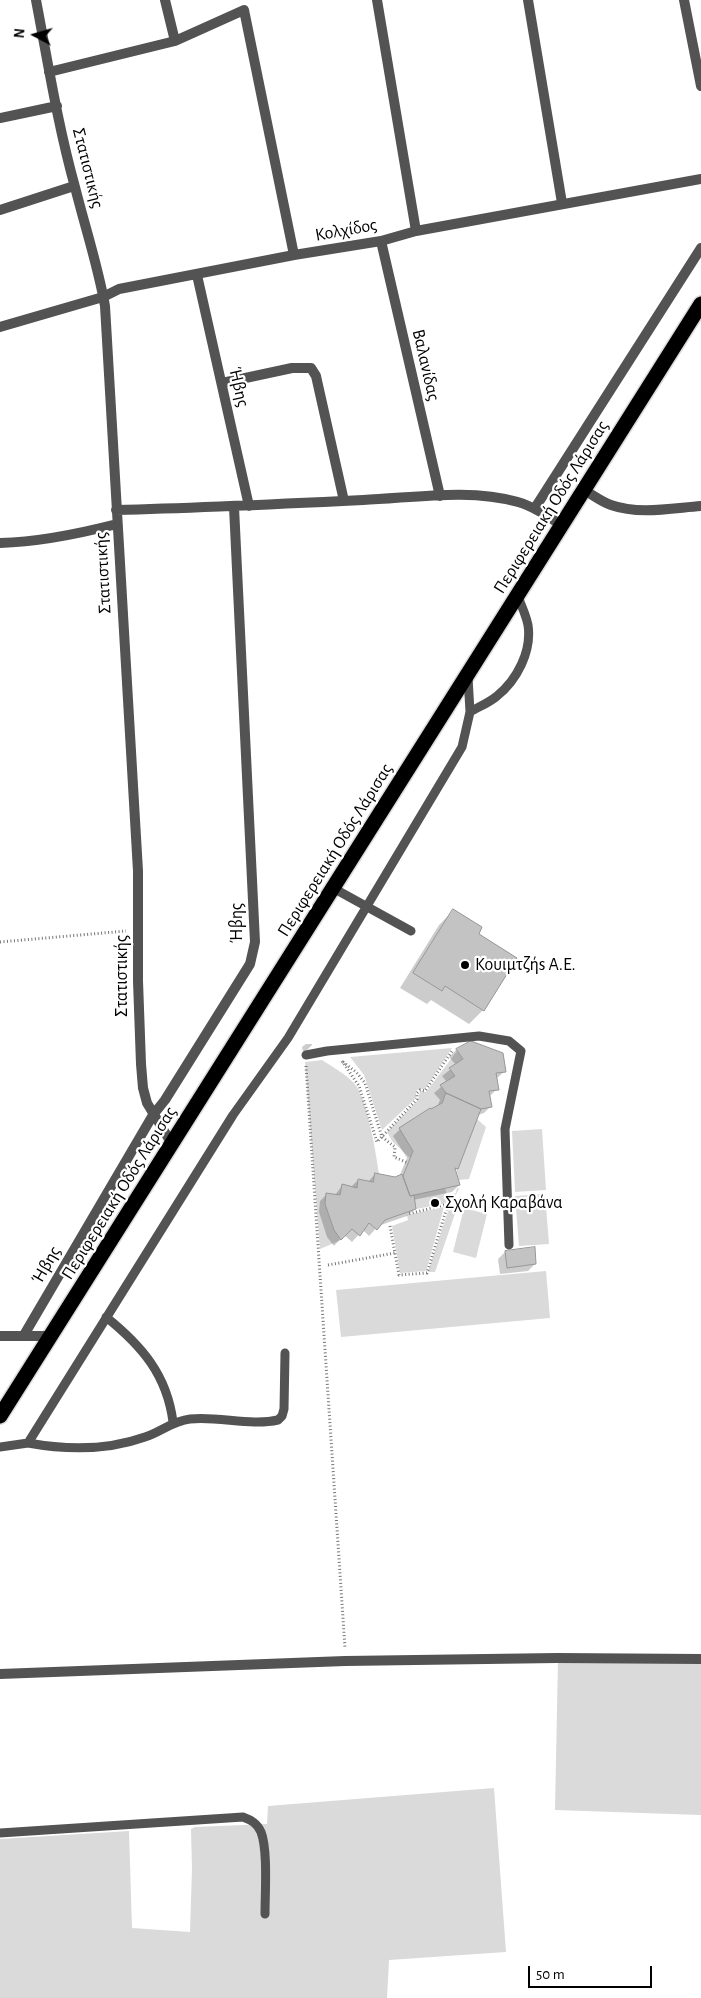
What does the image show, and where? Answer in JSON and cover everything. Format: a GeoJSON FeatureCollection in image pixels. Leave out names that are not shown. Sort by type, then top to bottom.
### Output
{"type":"FeatureCollection","features":[{"type":"Feature","properties":{"kind":"highway","name":"Περιφερειακή Οδός Λάρισας"},"geometry":{"type":"LineString","coordinates":[[0,1416],[701,304]]}},
{"type":"Feature","properties":{"kind":"street","name":"Στατιστικής"},"geometry":{"type":"LineString","coordinates":[[36,0],[49,72],[74,186],[96,260],[104,297],[138,872],[138,1000],[141,1064],[143,1088],[147,1103],[172,1144]]}},
{"type":"Feature","properties":{"kind":"street"},"geometry":{"type":"LineString","coordinates":[[165,0],[175,41]]}},
{"type":"Feature","properties":{"kind":"street"},"geometry":{"type":"LineString","coordinates":[[377,0],[416,231]]}},
{"type":"Feature","properties":{"kind":"street"},"geometry":{"type":"LineString","coordinates":[[528,0],[562,203]]}},
{"type":"Feature","properties":{"kind":"street"},"geometry":{"type":"LineString","coordinates":[[684,0],[701,86]]}},
{"type":"Feature","properties":{"kind":"street"},"geometry":{"type":"LineString","coordinates":[[49,72],[175,41],[244,10],[294,255]]}},
{"type":"Feature","properties":{"kind":"street"},"geometry":{"type":"LineString","coordinates":[[0,118],[57,106]]}},
{"type":"Feature","properties":{"kind":"street","name":"Κολχίδος"},"geometry":{"type":"LineString","coordinates":[[0,327],[104,297],[119,289],[294,255],[381,241],[416,231],[562,203],[701,179]]}},
{"type":"Feature","properties":{"kind":"street"},"geometry":{"type":"LineString","coordinates":[[0,210],[74,186]]}},
{"type":"Feature","properties":{"kind":"street","name":"Βαλανίδας"},"geometry":{"type":"LineString","coordinates":[[381,241],[440,496]]}},
{"type":"Feature","properties":{"kind":"street"},"geometry":{"type":"LineString","coordinates":[[535,508],[701,248]]}},
{"type":"Feature","properties":{"kind":"street","name":"Ήβης"},"geometry":{"type":"LineString","coordinates":[[197,275],[250,506]]}},
{"type":"Feature","properties":{"kind":"street"},"geometry":{"type":"LineString","coordinates":[[222,383],[292,368],[311,368],[316,376],[344,501]]}},
{"type":"Feature","properties":{"kind":"street"},"geometry":{"type":"LineString","coordinates":[[584,490],[609,505],[635,510],[701,506]]}},
{"type":"Feature","properties":{"kind":"street"},"geometry":{"type":"LineString","coordinates":[[116,510],[234,507],[440,496],[500,498],[517,501],[535,508],[562,525]]}},
{"type":"Feature","properties":{"kind":"street","name":"Ήβης"},"geometry":{"type":"LineString","coordinates":[[24,1335],[153,1115],[165,1100],[250,964],[255,942],[234,507]]}},
{"type":"Feature","properties":{"kind":"street"},"geometry":{"type":"LineString","coordinates":[[0,543],[53,538],[116,524]]}},
{"type":"Feature","properties":{"kind":"street"},"geometry":{"type":"LineString","coordinates":[[0,1336],[51,1336]]}},
{"type":"Feature","properties":{"kind":"street"},"geometry":{"type":"LineString","coordinates":[[0,1674],[345,1661],[557,1658],[701,1659]]}},
{"type":"Feature","properties":{"kind":"lane"},"geometry":{"type":"LineString","coordinates":[[470,712],[495,698],[506,688],[524,660],[528,644],[528,624],[517,595]]}},
{"type":"Feature","properties":{"kind":"lane"},"geometry":{"type":"LineString","coordinates":[[28,1443],[233,1115],[288,1038],[462,747],[470,712],[468,674]]}},
{"type":"Feature","properties":{"kind":"lane"},"geometry":{"type":"LineString","coordinates":[[333,888],[411,931]]}},
{"type":"Feature","properties":{"kind":"lane"},"geometry":{"type":"LineString","coordinates":[[306,1055],[327,1051],[478,1036],[508,1041],[521,1051],[505,1129],[509,1245]]}},
{"type":"Feature","properties":{"kind":"lane"},"geometry":{"type":"LineString","coordinates":[[106,1317],[130,1336],[151,1362],[164,1383],[171,1401],[173,1422]]}},
{"type":"Feature","properties":{"kind":"lane"},"geometry":{"type":"LineString","coordinates":[[0,1447],[28,1443],[66,1448],[102,1447],[127,1443],[152,1435],[173,1422],[190,1419],[278,1420],[282,1416],[284,1409],[285,1353]]}},
{"type":"Feature","properties":{"kind":"lane"},"geometry":{"type":"LineString","coordinates":[[0,1833],[243,1817],[257,1826],[264,1845],[265,1914]]}},
{"type":"Feature","properties":{"kind":"path"},"geometry":{"type":"LineString","coordinates":[[0,942],[138,930]]}},
{"type":"Feature","properties":{"kind":"path"},"geometry":{"type":"LineString","coordinates":[[408,1163],[394,1157],[396,1147],[382,1136],[364,1083],[356,1072],[341,1060],[359,1086],[377,1142],[382,1136],[417,1099],[417,1092],[420,1090],[425,1091],[461,1038]]}},
{"type":"Feature","properties":{"kind":"path"},"geometry":{"type":"LineString","coordinates":[[306,1055],[345,1661]]}},
{"type":"Feature","properties":{"kind":"path"},"geometry":{"type":"LineString","coordinates":[[390,1226],[399,1275],[427,1273],[448,1204],[408,1214]]}},
{"type":"Feature","properties":{"kind":"path"},"geometry":{"type":"LineString","coordinates":[[328,1265],[395,1253]]}},
{"type":"Feature","properties":{"kind":"shaded area"},"geometry":{"type":"Polygon","coordinates":[[[452,1048],[425,1089],[416,1091],[416,1098],[382,1130],[364,1075],[350,1057],[452,1048]]]}},
{"type":"Feature","properties":{"kind":"shaded area"},"geometry":{"type":"Polygon","coordinates":[[[457,1051],[463,1059],[449,1068],[455,1076],[442,1103],[431,1109],[429,1108],[400,1128],[413,1151],[410,1158],[392,1141],[387,1132],[418,1100],[420,1091],[426,1092],[457,1051]]]}},
{"type":"Feature","properties":{"kind":"shaded area"},"geometry":{"type":"Polygon","coordinates":[[[322,1060],[347,1077],[359,1090],[370,1126],[379,1174],[375,1173],[373,1182],[358,1179],[357,1188],[340,1195],[326,1193],[329,1218],[341,1240],[320,1249],[305,1062],[322,1060]]]}},
{"type":"Feature","properties":{"kind":"shaded area"},"geometry":{"type":"Polygon","coordinates":[[[477,1119],[486,1127],[469,1179],[459,1180],[456,1168],[458,1169],[477,1119]]]}},
{"type":"Feature","properties":{"kind":"shaded area"},"geometry":{"type":"Polygon","coordinates":[[[542,1129],[546,1190],[515,1192],[512,1131],[542,1129]]]}},
{"type":"Feature","properties":{"kind":"shaded area"},"geometry":{"type":"Polygon","coordinates":[[[445,1188],[447,1196],[456,1193],[457,1188],[459,1189],[452,1202],[416,1209],[414,1195],[445,1188]]]}},
{"type":"Feature","properties":{"kind":"shaded area"},"geometry":{"type":"Polygon","coordinates":[[[545,1194],[549,1244],[519,1246],[515,1196],[545,1194]]]}},
{"type":"Feature","properties":{"kind":"shaded area"},"geometry":{"type":"Polygon","coordinates":[[[458,1205],[435,1272],[428,1272],[449,1208],[458,1205]]]}},
{"type":"Feature","properties":{"kind":"shaded area"},"geometry":{"type":"Polygon","coordinates":[[[444,1207],[426,1271],[400,1273],[392,1226],[408,1220],[407,1215],[444,1207]]]}},
{"type":"Feature","properties":{"kind":"shaded area"},"geometry":{"type":"Polygon","coordinates":[[[464,1208],[487,1214],[476,1258],[453,1252],[464,1208]]]}},
{"type":"Feature","properties":{"kind":"shaded area"},"geometry":{"type":"Polygon","coordinates":[[[546,1271],[550,1318],[341,1337],[336,1290],[546,1271]]]}},
{"type":"Feature","properties":{"kind":"shaded area"},"geometry":{"type":"Polygon","coordinates":[[[701,1658],[701,1815],[555,1810],[558,1659],[701,1658]]]}},
{"type":"Feature","properties":{"kind":"shaded area"},"geometry":{"type":"Polygon","coordinates":[[[494,1788],[506,1952],[389,1960],[387,1998],[0,1998],[0,1839],[129,1831],[132,1928],[190,1932],[191,1829],[195,1827],[267,1824],[268,1806],[494,1788]]]}},
{"type":"Feature","properties":{"kind":"building","name":"Κουιμτζήs Α.Ε."},"geometry":{"type":"Polygon","coordinates":[[[453,909],[482,927],[479,934],[517,958],[484,1011],[445,986],[442,991],[413,973],[453,909]]]}},
{"type":"Feature","properties":{"kind":"building"},"geometry":{"type":"Polygon","coordinates":[[[471,1041],[503,1053],[506,1072],[496,1073],[499,1090],[489,1091],[492,1107],[481,1109],[446,1093],[440,1085],[455,1076],[449,1068],[463,1059],[456,1049],[471,1041]]]}},
{"type":"Feature","properties":{"kind":"building"},"geometry":{"type":"Polygon","coordinates":[[[446,1093],[481,1109],[458,1169],[455,1168],[460,1185],[410,1196],[403,1176],[413,1151],[399,1128],[430,1108],[442,1103],[446,1093]]]}},
{"type":"Feature","properties":{"kind":"building"},"geometry":{"type":"Polygon","coordinates":[[[375,1173],[395,1177],[402,1174],[410,1196],[414,1195],[416,1209],[385,1220],[377,1230],[369,1223],[360,1236],[352,1229],[341,1240],[334,1230],[325,1204],[326,1193],[340,1195],[342,1184],[357,1188],[358,1179],[373,1182],[375,1173]]]}},
{"type":"Feature","properties":{"kind":"building"},"geometry":{"type":"Polygon","coordinates":[[[535,1247],[536,1264],[507,1268],[505,1251],[535,1247]]]}},
{"type":"Feature","properties":{"kind":"place","name":"Κουιμτζήs Α.Ε."},"geometry":{"type":"Point","coordinates":[465,965]}},
{"type":"Feature","properties":{"kind":"place","name":"Σχολή Καραβάνα"},"geometry":{"type":"Point","coordinates":[435,1203]}}]}
